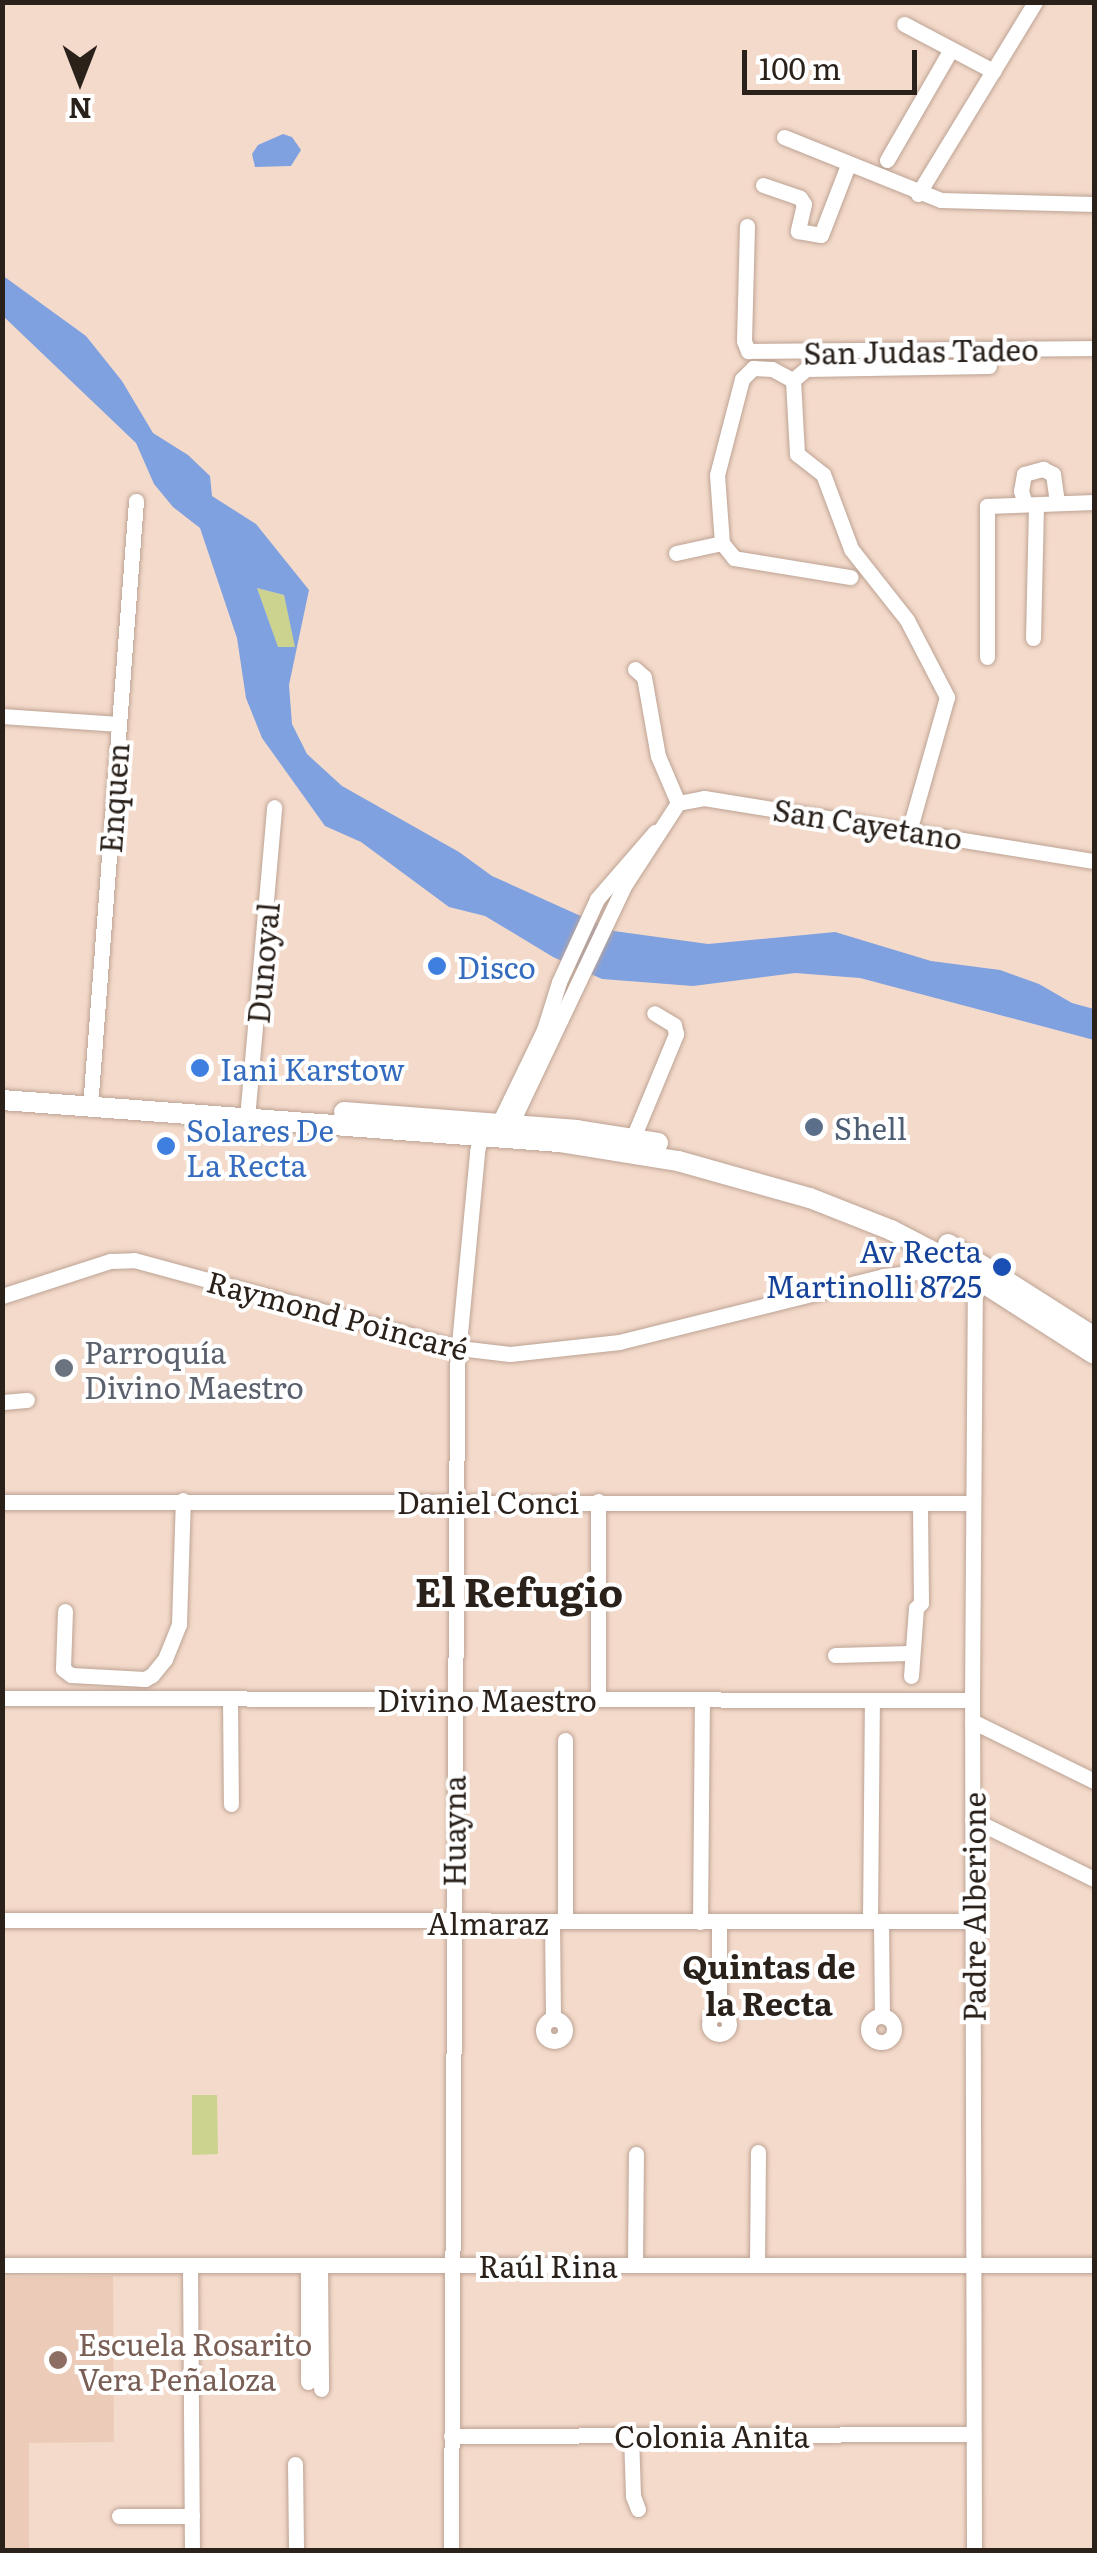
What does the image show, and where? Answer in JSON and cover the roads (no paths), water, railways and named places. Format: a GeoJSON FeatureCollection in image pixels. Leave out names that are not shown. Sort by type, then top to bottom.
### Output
{"type":"FeatureCollection","features":[{"type":"Feature","properties":{"kind":"main road"},"geometry":{"type":"LineString","coordinates":[[2,1087],[412,1132],[501,1131],[654,1156],[810,1198],[960,1260]]}},
{"type":"Feature","properties":{"kind":"main road"},"geometry":{"type":"LineString","coordinates":[[2,1100],[632,1138],[836,1192],[889,1214],[1094,1337]]}},
{"type":"Feature","properties":{"kind":"main road"},"geometry":{"type":"LineString","coordinates":[[981,1272],[1094,1354]]}},
{"type":"Feature","properties":{"kind":"street"},"geometry":{"type":"LineString","coordinates":[[918,194],[1034,2]]}},
{"type":"Feature","properties":{"kind":"street"},"geometry":{"type":"LineString","coordinates":[[904,24],[993,71]]}},
{"type":"Feature","properties":{"kind":"street"},"geometry":{"type":"LineString","coordinates":[[887,160],[950,49]]}},
{"type":"Feature","properties":{"kind":"street"},"geometry":{"type":"LineString","coordinates":[[784,137],[918,194],[954,202],[1094,204]]}},
{"type":"Feature","properties":{"kind":"street"},"geometry":{"type":"LineString","coordinates":[[763,185],[800,198],[804,204],[798,231],[821,235],[848,165]]}},
{"type":"Feature","properties":{"kind":"street","name":"San Judas Tadeo"},"geometry":{"type":"LineString","coordinates":[[748,226],[748,351],[1094,348]]}},
{"type":"Feature","properties":{"kind":"street"},"geometry":{"type":"LineString","coordinates":[[910,828],[947,697],[907,620],[851,549],[823,474],[797,454],[794,380],[806,368],[990,366]]}},
{"type":"Feature","properties":{"kind":"street"},"geometry":{"type":"LineString","coordinates":[[794,380],[759,367],[748,370],[742,379],[717,474],[722,543],[734,558],[850,576]]}},
{"type":"Feature","properties":{"kind":"street"},"geometry":{"type":"LineString","coordinates":[[1034,638],[1030,504],[1021,490],[1024,474],[1042,468],[1053,474],[1058,501]]}},
{"type":"Feature","properties":{"kind":"street","name":"Enquen"},"geometry":{"type":"LineString","coordinates":[[91,1094],[136,502]]}},
{"type":"Feature","properties":{"kind":"street"},"geometry":{"type":"LineString","coordinates":[[987,658],[987,506],[1094,502]]}},
{"type":"Feature","properties":{"kind":"street"},"geometry":{"type":"LineString","coordinates":[[676,553],[722,543]]}},
{"type":"Feature","properties":{"kind":"street"},"geometry":{"type":"LineString","coordinates":[[566,985],[597,898],[618,882],[678,803],[658,756],[644,677],[635,669]]}},
{"type":"Feature","properties":{"kind":"street"},"geometry":{"type":"LineString","coordinates":[[2,716],[119,724]]}},
{"type":"Feature","properties":{"kind":"street","name":"San Cayetano"},"geometry":{"type":"LineString","coordinates":[[678,803],[704,798],[910,828],[1094,861]]}},
{"type":"Feature","properties":{"kind":"street","name":"Dunoyal"},"geometry":{"type":"LineString","coordinates":[[248,1112],[274,808]]}},
{"type":"Feature","properties":{"kind":"street"},"geometry":{"type":"LineString","coordinates":[[566,985],[614,906],[618,882]]}},
{"type":"Feature","properties":{"kind":"street","name":"Huayna"},"geometry":{"type":"LineString","coordinates":[[450,2550],[453,1699],[459,1348],[501,1131],[566,985]]}},
{"type":"Feature","properties":{"kind":"street"},"geometry":{"type":"LineString","coordinates":[[632,1138],[676,1034],[674,1025],[654,1013]]}},
{"type":"Feature","properties":{"kind":"street","name":"Raymond Poincaré"},"geometry":{"type":"LineString","coordinates":[[2,1296],[123,1258],[459,1348],[510,1354],[604,1345],[960,1260]]}},
{"type":"Feature","properties":{"kind":"street","name":"Padre Alberione"},"geometry":{"type":"LineString","coordinates":[[974,2550],[972,1700],[981,1272]]}},
{"type":"Feature","properties":{"kind":"street"},"geometry":{"type":"LineString","coordinates":[[2,1402],[27,1400]]}},
{"type":"Feature","properties":{"kind":"street"},"geometry":{"type":"LineString","coordinates":[[65,1611],[63,1669],[71,1675],[145,1679],[152,1675],[165,1659],[179,1624],[183,1500]]}},
{"type":"Feature","properties":{"kind":"street"},"geometry":{"type":"LineString","coordinates":[[598,1501],[598,1699]]}},
{"type":"Feature","properties":{"kind":"street","name":"Daniel Conci"},"geometry":{"type":"LineString","coordinates":[[2,1502],[974,1503]]}},
{"type":"Feature","properties":{"kind":"street"},"geometry":{"type":"LineString","coordinates":[[911,1676],[916,1608],[921,1603],[920,1503]]}},
{"type":"Feature","properties":{"kind":"street"},"geometry":{"type":"LineString","coordinates":[[835,1655],[910,1653]]}},
{"type":"Feature","properties":{"kind":"street","name":"Divino Maestro"},"geometry":{"type":"LineString","coordinates":[[2,1698],[972,1700]]}},
{"type":"Feature","properties":{"kind":"street"},"geometry":{"type":"LineString","coordinates":[[230,1698],[231,1804]]}},
{"type":"Feature","properties":{"kind":"street"},"geometry":{"type":"LineString","coordinates":[[700,1922],[702,1699]]}},
{"type":"Feature","properties":{"kind":"street"},"geometry":{"type":"LineString","coordinates":[[872,1700],[875,1921],[882,2016]]}},
{"type":"Feature","properties":{"kind":"street"},"geometry":{"type":"LineString","coordinates":[[972,1721],[1094,1781]]}},
{"type":"Feature","properties":{"kind":"street"},"geometry":{"type":"LineString","coordinates":[[553,2019],[564,1740]]}},
{"type":"Feature","properties":{"kind":"street"},"geometry":{"type":"LineString","coordinates":[[972,1819],[1094,1879]]}},
{"type":"Feature","properties":{"kind":"street","name":"Almaraz"},"geometry":{"type":"LineString","coordinates":[[2,1920],[972,1921]]}},
{"type":"Feature","properties":{"kind":"street"},"geometry":{"type":"LineString","coordinates":[[719,1921],[719,2014]]}},
{"type":"Feature","properties":{"kind":"street"},"geometry":{"type":"LineString","coordinates":[[757,2265],[758,2152]]}},
{"type":"Feature","properties":{"kind":"street"},"geometry":{"type":"LineString","coordinates":[[635,2264],[636,2154]]}},
{"type":"Feature","properties":{"kind":"street","name":"Raúl Rina"},"geometry":{"type":"LineString","coordinates":[[2,2265],[1094,2264]]}},
{"type":"Feature","properties":{"kind":"street"},"geometry":{"type":"LineString","coordinates":[[190,2265],[192,2550]]}},
{"type":"Feature","properties":{"kind":"street"},"geometry":{"type":"LineString","coordinates":[[314,2265],[315,2385]]}},
{"type":"Feature","properties":{"kind":"street","name":"Colonia Anita"},"geometry":{"type":"LineString","coordinates":[[451,2436],[972,2434]]}},
{"type":"Feature","properties":{"kind":"street"},"geometry":{"type":"LineString","coordinates":[[631,2435],[633,2496],[638,2509]]}},
{"type":"Feature","properties":{"kind":"street"},"geometry":{"type":"LineString","coordinates":[[294,2464],[296,2550]]}},
{"type":"Feature","properties":{"kind":"street"},"geometry":{"type":"LineString","coordinates":[[306,2503],[306,2550]]}},
{"type":"Feature","properties":{"kind":"street"},"geometry":{"type":"LineString","coordinates":[[119,2516],[192,2516]]}},
{"type":"Feature","properties":{"kind":"water"},"geometry":{"type":"Polygon","coordinates":[[[283,134],[292,137],[301,150],[291,166],[255,167],[252,154],[258,145],[283,134]]]}},
{"type":"Feature","properties":{"kind":"water"},"geometry":{"type":"Polygon","coordinates":[[[2,275],[86,336],[122,381],[153,433],[188,455],[210,476],[212,496],[256,524],[309,590],[289,685],[292,724],[307,754],[342,786],[459,852],[492,876],[614,931],[708,944],[835,932],[931,961],[1000,970],[1039,984],[1072,1003],[1094,1009],[1094,1040],[860,978],[795,973],[693,986],[602,979],[553,957],[485,916],[449,907],[361,842],[325,826],[262,738],[246,698],[237,638],[200,528],[173,507],[154,484],[136,443],[3,316],[2,275]],[[257,588],[278,647],[295,647],[284,595],[257,588]]]}},
{"type":"Feature","properties":{"kind":"place","name":"Disco"},"geometry":{"type":"Point","coordinates":[437,966]}},
{"type":"Feature","properties":{"kind":"place","name":"Iani Karstow"},"geometry":{"type":"Point","coordinates":[200,1068]}},
{"type":"Feature","properties":{"kind":"place","name":"Shell"},"geometry":{"type":"Point","coordinates":[814,1127]}},
{"type":"Feature","properties":{"kind":"place","name":"Solares De La Recta"},"geometry":{"type":"Point","coordinates":[166,1146]}},
{"type":"Feature","properties":{"kind":"place","name":"Av Recta Martinolli 8725"},"geometry":{"type":"Point","coordinates":[1002,1267]}},
{"type":"Feature","properties":{"kind":"place","name":"Parroquía Divino Maestro"},"geometry":{"type":"Point","coordinates":[64,1368]}},
{"type":"Feature","properties":{"kind":"place","name":"Escuela Rosarito Vera Peñaloza"},"geometry":{"type":"Point","coordinates":[58,2360]}},
{"type":"Feature","properties":{"kind":"district","name":"El Refugio"},"geometry":{"type":"Point","coordinates":[519,1590]}},
{"type":"Feature","properties":{"kind":"district","name":"Quintas de la Recta"},"geometry":{"type":"Point","coordinates":[769,1984]}}]}
